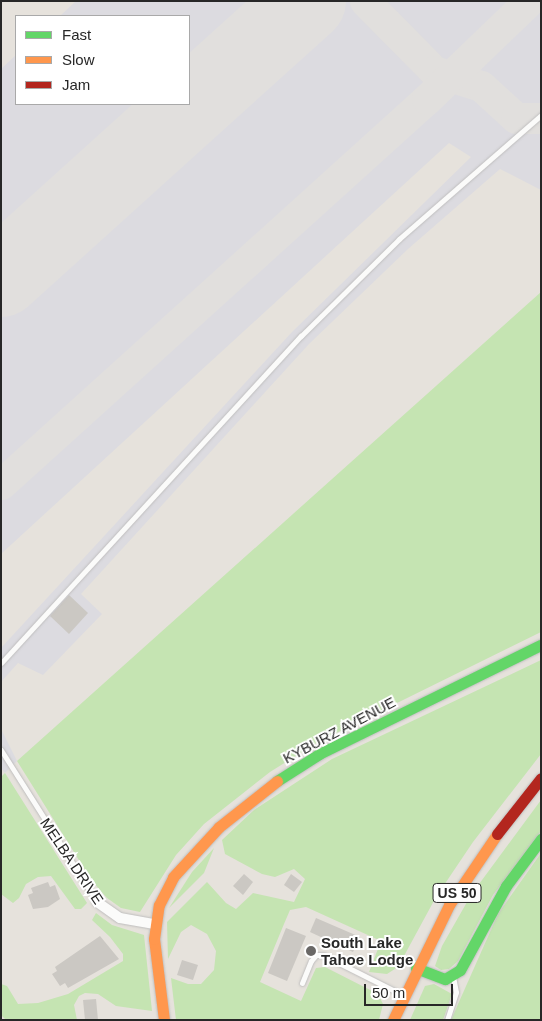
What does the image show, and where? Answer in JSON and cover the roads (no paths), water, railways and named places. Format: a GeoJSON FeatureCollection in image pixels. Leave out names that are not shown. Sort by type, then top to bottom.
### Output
{"type":"FeatureCollection","features":[{"type":"Feature","properties":{"kind":"main road","name":"KYBURZ AVENUE"},"geometry":{"type":"LineString","coordinates":[[164,1020],[154,924],[166,890],[191,856],[238,810],[286,774],[350,738],[541,645]]}},
{"type":"Feature","properties":{"kind":"main road","name":"US 50"},"geometry":{"type":"LineString","coordinates":[[393,1020],[416,968],[450,905],[487,846],[541,778]]}},
{"type":"Feature","properties":{"kind":"main road"},"geometry":{"type":"LineString","coordinates":[[416,968],[439,978],[453,976],[460,970],[506,886],[541,839]]}},
{"type":"Feature","properties":{"kind":"street","name":"MELBA DRIVE"},"geometry":{"type":"LineString","coordinates":[[97,902],[120,918],[154,924]]}},
{"type":"Feature","properties":{"kind":"lane"},"geometry":{"type":"LineString","coordinates":[[1,663],[300,336],[399,238],[541,115]]}},
{"type":"Feature","properties":{"kind":"lane","name":"MELBA DRIVE"},"geometry":{"type":"LineString","coordinates":[[1,750],[97,902]]}},
{"type":"Feature","properties":{"kind":"lane"},"geometry":{"type":"LineString","coordinates":[[302,983],[316,955],[323,955],[403,995]]}},
{"type":"Feature","properties":{"kind":"lane"},"geometry":{"type":"LineString","coordinates":[[447,1020],[456,992],[453,976]]}},
{"type":"Feature","properties":{"kind":"place","name":"South Lake Tahoe Lodge"},"geometry":{"type":"Point","coordinates":[311,951]}}]}
